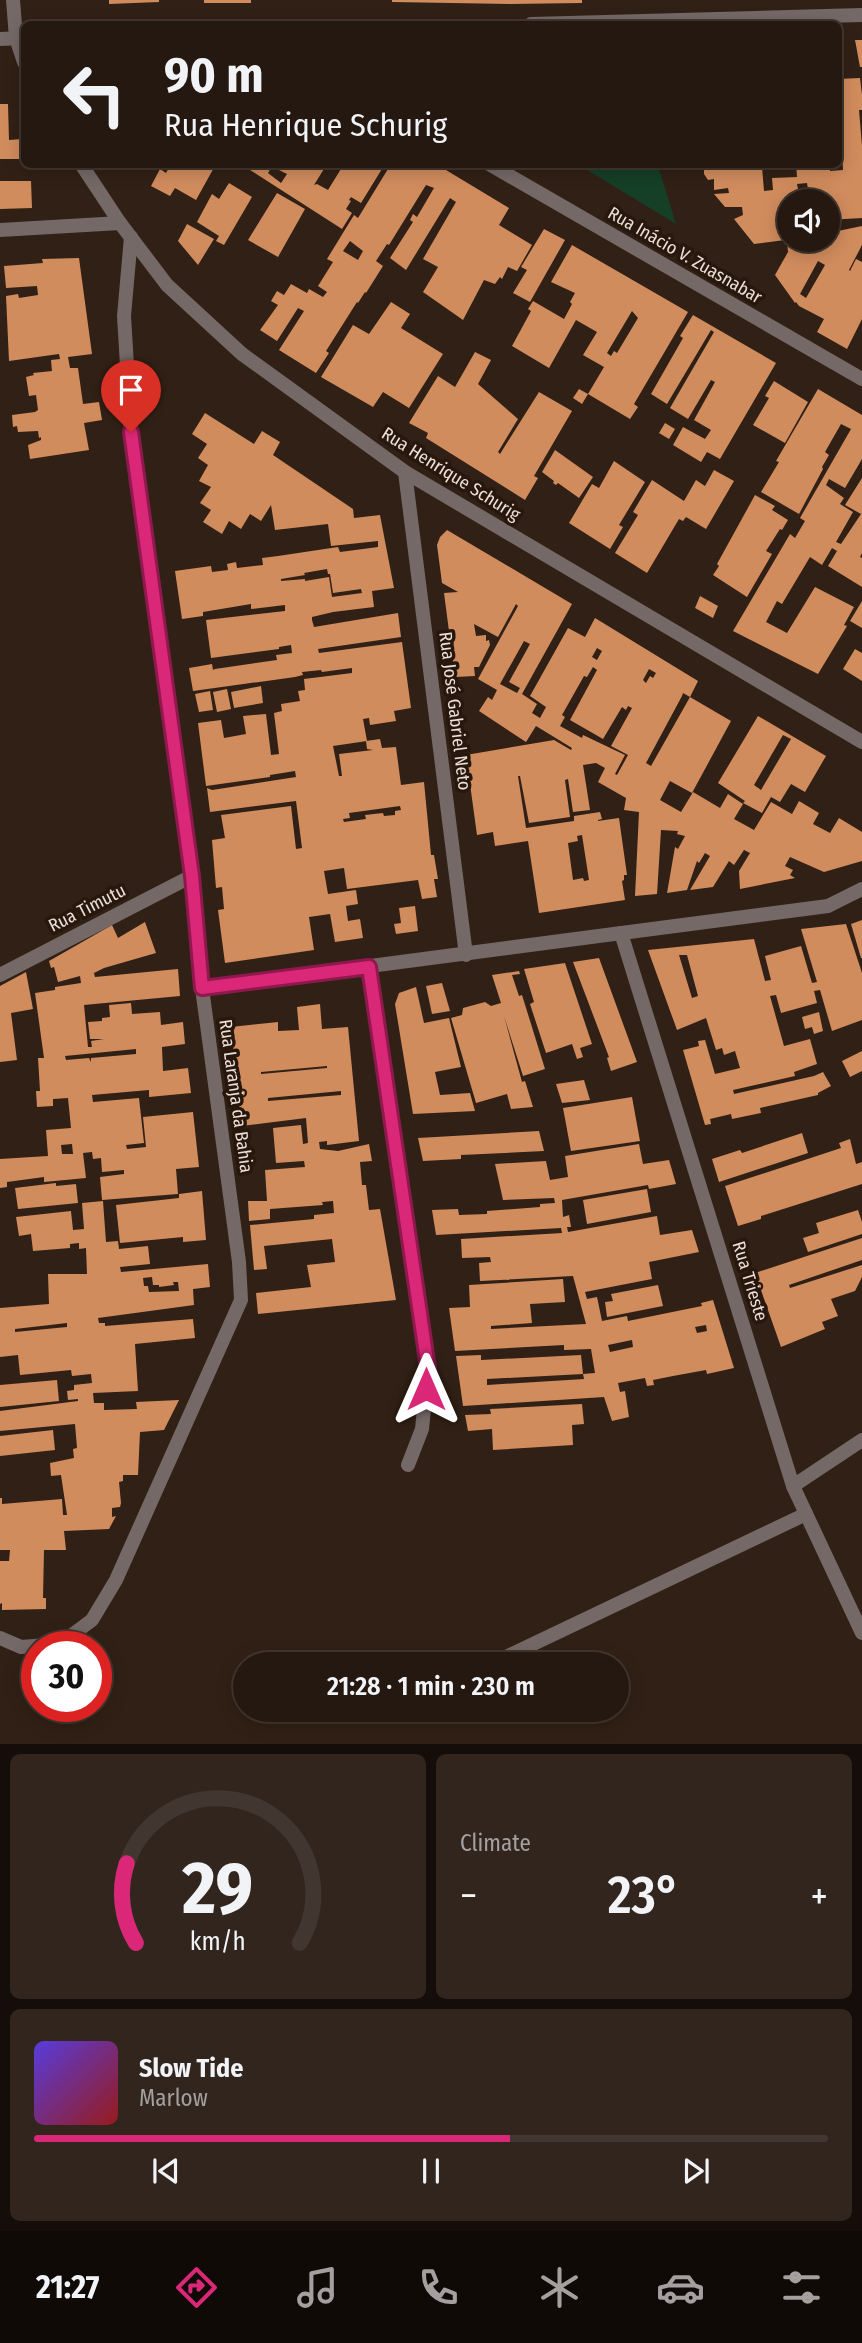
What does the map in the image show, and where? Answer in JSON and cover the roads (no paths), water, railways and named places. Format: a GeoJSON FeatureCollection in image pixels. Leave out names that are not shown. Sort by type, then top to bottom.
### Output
{"type":"FeatureCollection","features":[{"type":"Feature","properties":{"kind":"street"},"geometry":{"type":"LineString","coordinates":[[0,38],[20,38],[13,0]]}},
{"type":"Feature","properties":{"kind":"street"},"geometry":{"type":"LineString","coordinates":[[641,21],[862,15]]}},
{"type":"Feature","properties":{"kind":"street","name":"Rua Henrique Schurig"},"geometry":{"type":"LineString","coordinates":[[83,168],[167,285],[242,354],[405,472],[862,742]]}},
{"type":"Feature","properties":{"kind":"street","name":"Rua Inácio V. Zuasnabar"},"geometry":{"type":"LineString","coordinates":[[496,168],[862,379]]}},
{"type":"Feature","properties":{"kind":"street"},"geometry":{"type":"LineString","coordinates":[[0,230],[120,223]]}},
{"type":"Feature","properties":{"kind":"street","name":"Rua Laranja da Bahia"},"geometry":{"type":"LineString","coordinates":[[0,1638],[21,1647],[60,1644],[92,1620],[116,1580],[241,1300],[239,1262],[202,988],[192,876],[131,432],[124,316],[131,237]]}},
{"type":"Feature","properties":{"kind":"street","name":"Rua José Gabriel Neto"},"geometry":{"type":"LineString","coordinates":[[405,472],[466,954]]}},
{"type":"Feature","properties":{"kind":"street","name":"Rua Timutu"},"geometry":{"type":"LineString","coordinates":[[0,975],[192,876]]}},
{"type":"Feature","properties":{"kind":"street"},"geometry":{"type":"LineString","coordinates":[[202,988],[828,906],[862,888]]}},
{"type":"Feature","properties":{"kind":"street","name":"Rua Trieste"},"geometry":{"type":"LineString","coordinates":[[621,933],[793,1486],[862,1633]]}},
{"type":"Feature","properties":{"kind":"street"},"geometry":{"type":"LineString","coordinates":[[369,967],[428,1368],[422,1429],[408,1465]]}},
{"type":"Feature","properties":{"kind":"street"},"geometry":{"type":"LineString","coordinates":[[793,1486],[862,1440]]}},
{"type":"Feature","properties":{"kind":"street"},"geometry":{"type":"LineString","coordinates":[[516,1652],[806,1514]]}}]}
